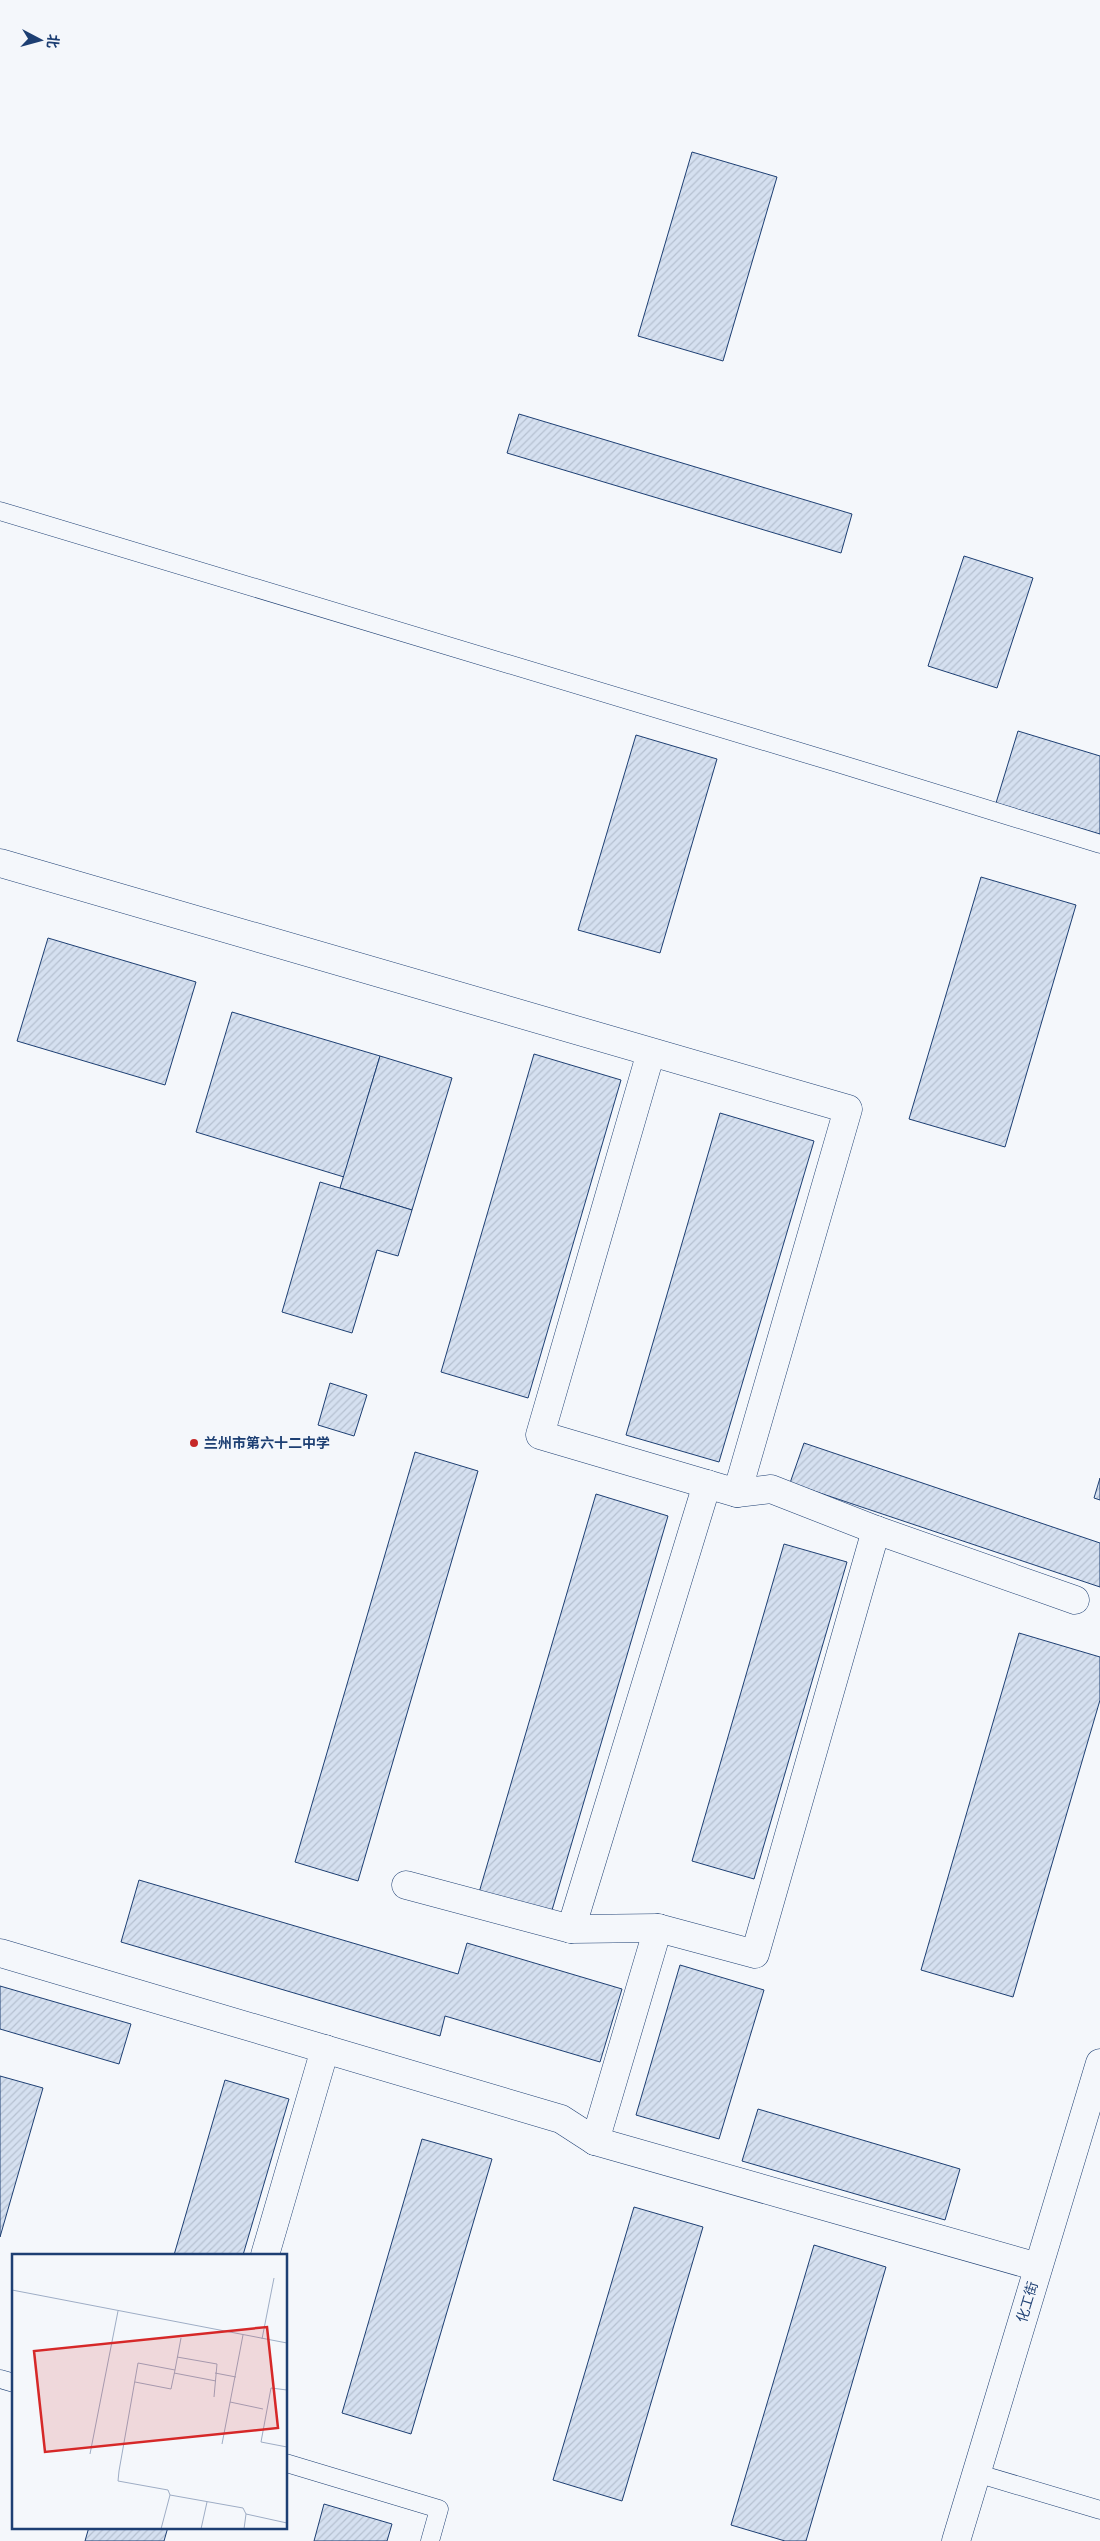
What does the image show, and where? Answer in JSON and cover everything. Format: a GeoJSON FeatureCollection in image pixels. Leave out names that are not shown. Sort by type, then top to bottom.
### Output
{"type":"FeatureCollection","features":[{"type":"Feature","properties":{"kind":"street"},"geometry":{"type":"LineString","coordinates":[[0,863],[848,1109],[737,1493]]}},
{"type":"Feature","properties":{"kind":"street"},"geometry":{"type":"LineString","coordinates":[[651,1052],[540,1435],[737,1493],[771,1489],[876,1530],[1075,1600]]}},
{"type":"Feature","properties":{"kind":"street"},"geometry":{"type":"LineString","coordinates":[[571,1929],[707,1484]]}},
{"type":"Feature","properties":{"kind":"street"},"geometry":{"type":"LineString","coordinates":[[406,1885],[571,1929],[658,1928],[755,1954],[876,1530]]}},
{"type":"Feature","properties":{"kind":"street"},"geometry":{"type":"LineString","coordinates":[[595,2141],[658,1928]]}},
{"type":"Feature","properties":{"kind":"street"},"geometry":{"type":"LineString","coordinates":[[0,1953],[561,2119],[595,2141],[1038,2267]]}},
{"type":"Feature","properties":{"kind":"street"},"geometry":{"type":"LineString","coordinates":[[265,2254],[325,2049]]}},
{"type":"Feature","properties":{"kind":"street","name":"化工街"},"geometry":{"type":"LineString","coordinates":[[956,2541],[1100,2063]]}},
{"type":"Feature","properties":{"kind":"lane"},"geometry":{"type":"LineString","coordinates":[[0,511],[1100,844]]}},
{"type":"Feature","properties":{"kind":"lane"},"geometry":{"type":"LineString","coordinates":[[288,2465],[439,2509],[430,2541]]}},
{"type":"Feature","properties":{"kind":"lane"},"geometry":{"type":"LineString","coordinates":[[976,2473],[1100,2510]]}},
{"type":"Feature","properties":{"kind":"building"},"geometry":{"type":"Polygon","coordinates":[[[692,152],[777,177],[723,361],[638,336],[692,152]]]}},
{"type":"Feature","properties":{"kind":"building"},"geometry":{"type":"Polygon","coordinates":[[[519,414],[852,514],[841,553],[507,453],[519,414]]]}},
{"type":"Feature","properties":{"kind":"building"},"geometry":{"type":"Polygon","coordinates":[[[964,556],[1033,578],[997,688],[928,666],[964,556]]]}},
{"type":"Feature","properties":{"kind":"building"},"geometry":{"type":"Polygon","coordinates":[[[1018,731],[1100,756],[1100,834],[996,803],[1018,731]]]}},
{"type":"Feature","properties":{"kind":"building"},"geometry":{"type":"Polygon","coordinates":[[[636,735],[717,759],[660,953],[578,930],[636,735]]]}},
{"type":"Feature","properties":{"kind":"building"},"geometry":{"type":"Polygon","coordinates":[[[981,877],[1076,905],[1005,1147],[909,1119],[981,877]]]}},
{"type":"Feature","properties":{"kind":"building"},"geometry":{"type":"Polygon","coordinates":[[[48,938],[196,982],[165,1085],[17,1041],[48,938]]]}},
{"type":"Feature","properties":{"kind":"building"},"geometry":{"type":"Polygon","coordinates":[[[232,1012],[380,1056],[344,1177],[196,1132],[232,1012]]]}},
{"type":"Feature","properties":{"kind":"building"},"geometry":{"type":"Polygon","coordinates":[[[534,1054],[621,1080],[528,1398],[441,1372],[534,1054]]]}},
{"type":"Feature","properties":{"kind":"building"},"geometry":{"type":"Polygon","coordinates":[[[380,1056],[452,1078],[412,1210],[340,1188],[380,1056]]]}},
{"type":"Feature","properties":{"kind":"building"},"geometry":{"type":"Polygon","coordinates":[[[720,1113],[814,1141],[719,1462],[626,1435],[720,1113]]]}},
{"type":"Feature","properties":{"kind":"building"},"geometry":{"type":"Polygon","coordinates":[[[320,1182],[412,1210],[398,1256],[377,1250],[352,1333],[282,1312],[320,1182]]]}},
{"type":"Feature","properties":{"kind":"building"},"geometry":{"type":"Polygon","coordinates":[[[330,1383],[367,1395],[354,1436],[318,1425],[330,1383]]]}},
{"type":"Feature","properties":{"kind":"building"},"geometry":{"type":"Polygon","coordinates":[[[804,1443],[1100,1543],[1100,1587],[790,1483],[804,1443]]]}},
{"type":"Feature","properties":{"kind":"building"},"geometry":{"type":"Polygon","coordinates":[[[415,1452],[478,1471],[358,1881],[295,1862],[415,1452]]]}},
{"type":"Feature","properties":{"kind":"building"},"geometry":{"type":"Polygon","coordinates":[[[1100,1478],[1100,1500],[1094,1498],[1100,1478]]]}},
{"type":"Feature","properties":{"kind":"building"},"geometry":{"type":"Polygon","coordinates":[[[596,1494],[668,1516],[550,1917],[478,1896],[596,1494]]]}},
{"type":"Feature","properties":{"kind":"building"},"geometry":{"type":"Polygon","coordinates":[[[784,1544],[847,1562],[754,1879],[692,1861],[784,1544]]]}},
{"type":"Feature","properties":{"kind":"building"},"geometry":{"type":"Polygon","coordinates":[[[1019,1633],[1100,1657],[1100,1700],[1013,1997],[921,1970],[1019,1633]]]}},
{"type":"Feature","properties":{"kind":"building"},"geometry":{"type":"Polygon","coordinates":[[[139,1880],[458,1974],[467,1943],[622,1989],[600,2062],[445,2016],[440,2036],[121,1942],[139,1880]]]}},
{"type":"Feature","properties":{"kind":"building"},"geometry":{"type":"Polygon","coordinates":[[[680,1965],[764,1990],[719,2139],[636,2115],[680,1965]]]}},
{"type":"Feature","properties":{"kind":"building"},"geometry":{"type":"Polygon","coordinates":[[[0,1986],[131,2024],[119,2064],[0,2029],[0,1986]]]}},
{"type":"Feature","properties":{"kind":"building"},"geometry":{"type":"Polygon","coordinates":[[[0,2076],[43,2088],[0,2237],[0,2076]]]}},
{"type":"Feature","properties":{"kind":"building"},"geometry":{"type":"Polygon","coordinates":[[[225,2080],[289,2099],[243,2254],[174,2254],[225,2080]]]}},
{"type":"Feature","properties":{"kind":"building"},"geometry":{"type":"Polygon","coordinates":[[[758,2109],[960,2169],[945,2220],[742,2161],[758,2109]]]}},
{"type":"Feature","properties":{"kind":"building"},"geometry":{"type":"Polygon","coordinates":[[[422,2139],[492,2159],[411,2434],[342,2413],[422,2139]]]}},
{"type":"Feature","properties":{"kind":"building"},"geometry":{"type":"Polygon","coordinates":[[[634,2207],[703,2227],[622,2501],[553,2480],[634,2207]]]}},
{"type":"Feature","properties":{"kind":"building"},"geometry":{"type":"Polygon","coordinates":[[[814,2245],[886,2267],[806,2541],[785,2541],[731,2525],[814,2245]]]}},
{"type":"Feature","properties":{"kind":"building"},"geometry":{"type":"Polygon","coordinates":[[[324,2504],[392,2524],[387,2541],[314,2541],[324,2504]]]}},
{"type":"Feature","properties":{"kind":"building"},"geometry":{"type":"Polygon","coordinates":[[[89,2528],[168,2528],[164,2541],[85,2541],[89,2528]]]}},
{"type":"Feature","properties":{"kind":"place","name":"兰州市第六十二中学"},"geometry":{"type":"Point","coordinates":[194,1443]}}]}
